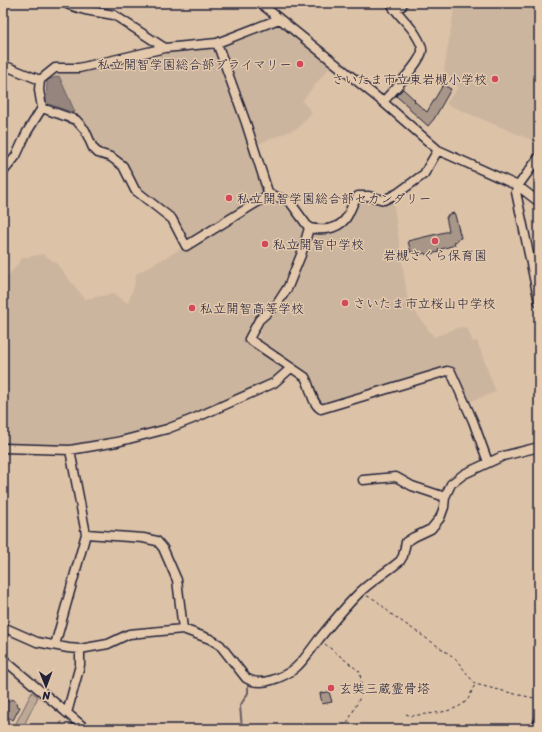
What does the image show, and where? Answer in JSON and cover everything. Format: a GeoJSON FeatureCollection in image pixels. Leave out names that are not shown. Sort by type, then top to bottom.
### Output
{"type":"FeatureCollection","features":[{"type":"Feature","properties":{"kind":"street"},"geometry":{"type":"LineString","coordinates":[[67,3],[85,10],[114,15],[165,48]]}},
{"type":"Feature","properties":{"kind":"street"},"geometry":{"type":"LineString","coordinates":[[260,3],[383,102],[438,150],[518,186],[539,202]]}},
{"type":"Feature","properties":{"kind":"street"},"geometry":{"type":"LineString","coordinates":[[392,6],[402,6],[402,3]]}},
{"type":"Feature","properties":{"kind":"street"},"geometry":{"type":"LineString","coordinates":[[383,102],[407,75],[421,56],[423,50],[413,31],[392,6]]}},
{"type":"Feature","properties":{"kind":"street"},"geometry":{"type":"LineString","coordinates":[[3,172],[16,156],[27,132],[42,108],[39,90],[40,80],[55,68],[79,68],[165,48],[217,44],[279,19]]}},
{"type":"Feature","properties":{"kind":"street"},"geometry":{"type":"LineString","coordinates":[[217,44],[246,123],[269,195]]}},
{"type":"Feature","properties":{"kind":"street"},"geometry":{"type":"LineString","coordinates":[[3,65],[40,80]]}},
{"type":"Feature","properties":{"kind":"street"},"geometry":{"type":"LineString","coordinates":[[42,108],[76,120],[80,123],[98,153],[111,157],[123,166],[135,190],[172,219],[186,246],[269,195],[273,195],[290,202],[309,228],[318,230],[338,226],[345,220],[352,203],[358,196],[369,196],[384,200],[398,193],[424,174],[438,150]]}},
{"type":"Feature","properties":{"kind":"street"},"geometry":{"type":"LineString","coordinates":[[538,160],[518,186],[516,192],[539,302]]}},
{"type":"Feature","properties":{"kind":"street"},"geometry":{"type":"LineString","coordinates":[[309,228],[301,255],[288,287],[277,304],[259,320],[249,339],[305,377],[316,406],[321,409],[447,371],[451,372],[473,421],[488,462]]}},
{"type":"Feature","properties":{"kind":"street"},"geometry":{"type":"LineString","coordinates":[[3,448],[70,450],[117,442],[167,429],[274,383],[291,368]]}},
{"type":"Feature","properties":{"kind":"street"},"geometry":{"type":"LineString","coordinates":[[3,627],[37,642],[80,649],[108,644],[130,634],[183,629],[210,638],[220,645],[246,678],[256,682],[266,682],[285,676],[296,669],[306,658],[319,639],[360,593],[400,561],[403,556],[406,542],[431,529],[440,518],[444,508],[445,498],[451,484],[464,474],[488,462],[503,456],[539,447]]}},
{"type":"Feature","properties":{"kind":"street"},"geometry":{"type":"LineString","coordinates":[[55,645],[86,534],[70,450]]}},
{"type":"Feature","properties":{"kind":"street"},"geometry":{"type":"LineString","coordinates":[[363,480],[396,477],[412,486],[428,490],[445,498]]}},
{"type":"Feature","properties":{"kind":"street"},"geometry":{"type":"LineString","coordinates":[[86,534],[143,538],[157,541],[163,548],[177,580],[183,629]]}},
{"type":"Feature","properties":{"kind":"street"},"geometry":{"type":"LineString","coordinates":[[67,713],[80,664],[80,649]]}},
{"type":"Feature","properties":{"kind":"street"},"geometry":{"type":"LineString","coordinates":[[3,659],[86,729]]}},
{"type":"Feature","properties":{"kind":"street"},"geometry":{"type":"LineString","coordinates":[[536,729],[539,720]]}},
{"type":"Feature","properties":{"kind":"path"},"geometry":{"type":"LineString","coordinates":[[360,593],[376,600],[391,614],[455,658],[475,684],[539,699]]}},
{"type":"Feature","properties":{"kind":"path"},"geometry":{"type":"LineString","coordinates":[[319,639],[360,672],[362,693],[348,722],[339,729]]}},
{"type":"Feature","properties":{"kind":"path"},"geometry":{"type":"LineString","coordinates":[[406,714],[411,716],[454,708],[468,699],[475,684]]}},
{"type":"Feature","properties":{"kind":"path"},"geometry":{"type":"LineString","coordinates":[[57,729],[67,713]]}},
{"type":"Feature","properties":{"kind":"shaded area","name":"さいたま市立東岩槻小学校"},"geometry":{"type":"Polygon","coordinates":[[[455,3],[539,3],[539,143],[446,104],[458,87],[444,70],[455,3]]]}},
{"type":"Feature","properties":{"kind":"shaded area"},"geometry":{"type":"Polygon","coordinates":[[[279,19],[333,63],[302,101],[312,112],[298,128],[253,146],[269,195],[290,202],[309,228],[288,287],[259,320],[249,339],[291,368],[274,383],[167,429],[70,450],[3,448],[3,283],[22,258],[43,254],[56,263],[85,299],[113,294],[128,303],[134,286],[136,274],[186,246],[179,231],[135,190],[119,163],[98,153],[80,123],[55,68],[165,48],[217,43],[279,19]]]}},
{"type":"Feature","properties":{"kind":"shaded area"},"geometry":{"type":"Polygon","coordinates":[[[59,76],[75,112],[74,113],[49,104],[46,101],[47,80],[59,76]]]}},
{"type":"Feature","properties":{"kind":"shaded area","name":"さいたま市立桜山中学校"},"geometry":{"type":"Polygon","coordinates":[[[356,200],[393,200],[408,302],[434,337],[460,327],[467,328],[473,342],[477,341],[496,392],[468,402],[453,368],[446,368],[321,408],[317,406],[308,375],[260,342],[259,330],[262,321],[291,286],[302,264],[308,236],[318,231],[332,230],[356,200]]]}},
{"type":"Feature","properties":{"kind":"shaded area"},"geometry":{"type":"Polygon","coordinates":[[[32,692],[38,697],[25,723],[32,729],[13,729],[32,692]]]}},
{"type":"Feature","properties":{"kind":"building"},"geometry":{"type":"Polygon","coordinates":[[[443,85],[451,89],[434,119],[428,126],[396,96],[403,89],[427,112],[443,85]]]}},
{"type":"Feature","properties":{"kind":"building"},"geometry":{"type":"Polygon","coordinates":[[[454,213],[461,238],[454,242],[455,245],[438,250],[439,252],[426,255],[425,253],[417,255],[416,252],[411,253],[408,241],[449,231],[446,217],[448,217],[447,215],[454,213]]]}},
{"type":"Feature","properties":{"kind":"building"},"geometry":{"type":"Polygon","coordinates":[[[329,692],[332,702],[322,704],[320,693],[329,692]]]}},
{"type":"Feature","properties":{"kind":"building"},"geometry":{"type":"Polygon","coordinates":[[[4,699],[9,702],[11,699],[17,702],[16,705],[20,707],[13,720],[3,715],[4,699]]]}},
{"type":"Feature","properties":{"kind":"waterway"},"geometry":{"type":"LineString","coordinates":[[242,729],[240,706],[248,693],[248,684]]}},
{"type":"Feature","properties":{"kind":"place","name":"私立開智学園総合部プライマリー"},"geometry":{"type":"Point","coordinates":[300,64]}},
{"type":"Feature","properties":{"kind":"place","name":"さいたま市立東岩槻小学校"},"geometry":{"type":"Point","coordinates":[495,79]}},
{"type":"Feature","properties":{"kind":"place","name":"私立開智学園総合部セカンダリー"},"geometry":{"type":"Point","coordinates":[229,198]}},
{"type":"Feature","properties":{"kind":"place","name":"岩槻さくら保育園"},"geometry":{"type":"Point","coordinates":[435,241]}},
{"type":"Feature","properties":{"kind":"place","name":"私立開智中学校"},"geometry":{"type":"Point","coordinates":[265,244]}},
{"type":"Feature","properties":{"kind":"place","name":"さいたま市立桜山中学校"},"geometry":{"type":"Point","coordinates":[345,303]}},
{"type":"Feature","properties":{"kind":"place","name":"私立開智高等学校"},"geometry":{"type":"Point","coordinates":[192,308]}},
{"type":"Feature","properties":{"kind":"place","name":"玄奘三蔵霊骨塔"},"geometry":{"type":"Point","coordinates":[331,688]}}]}
